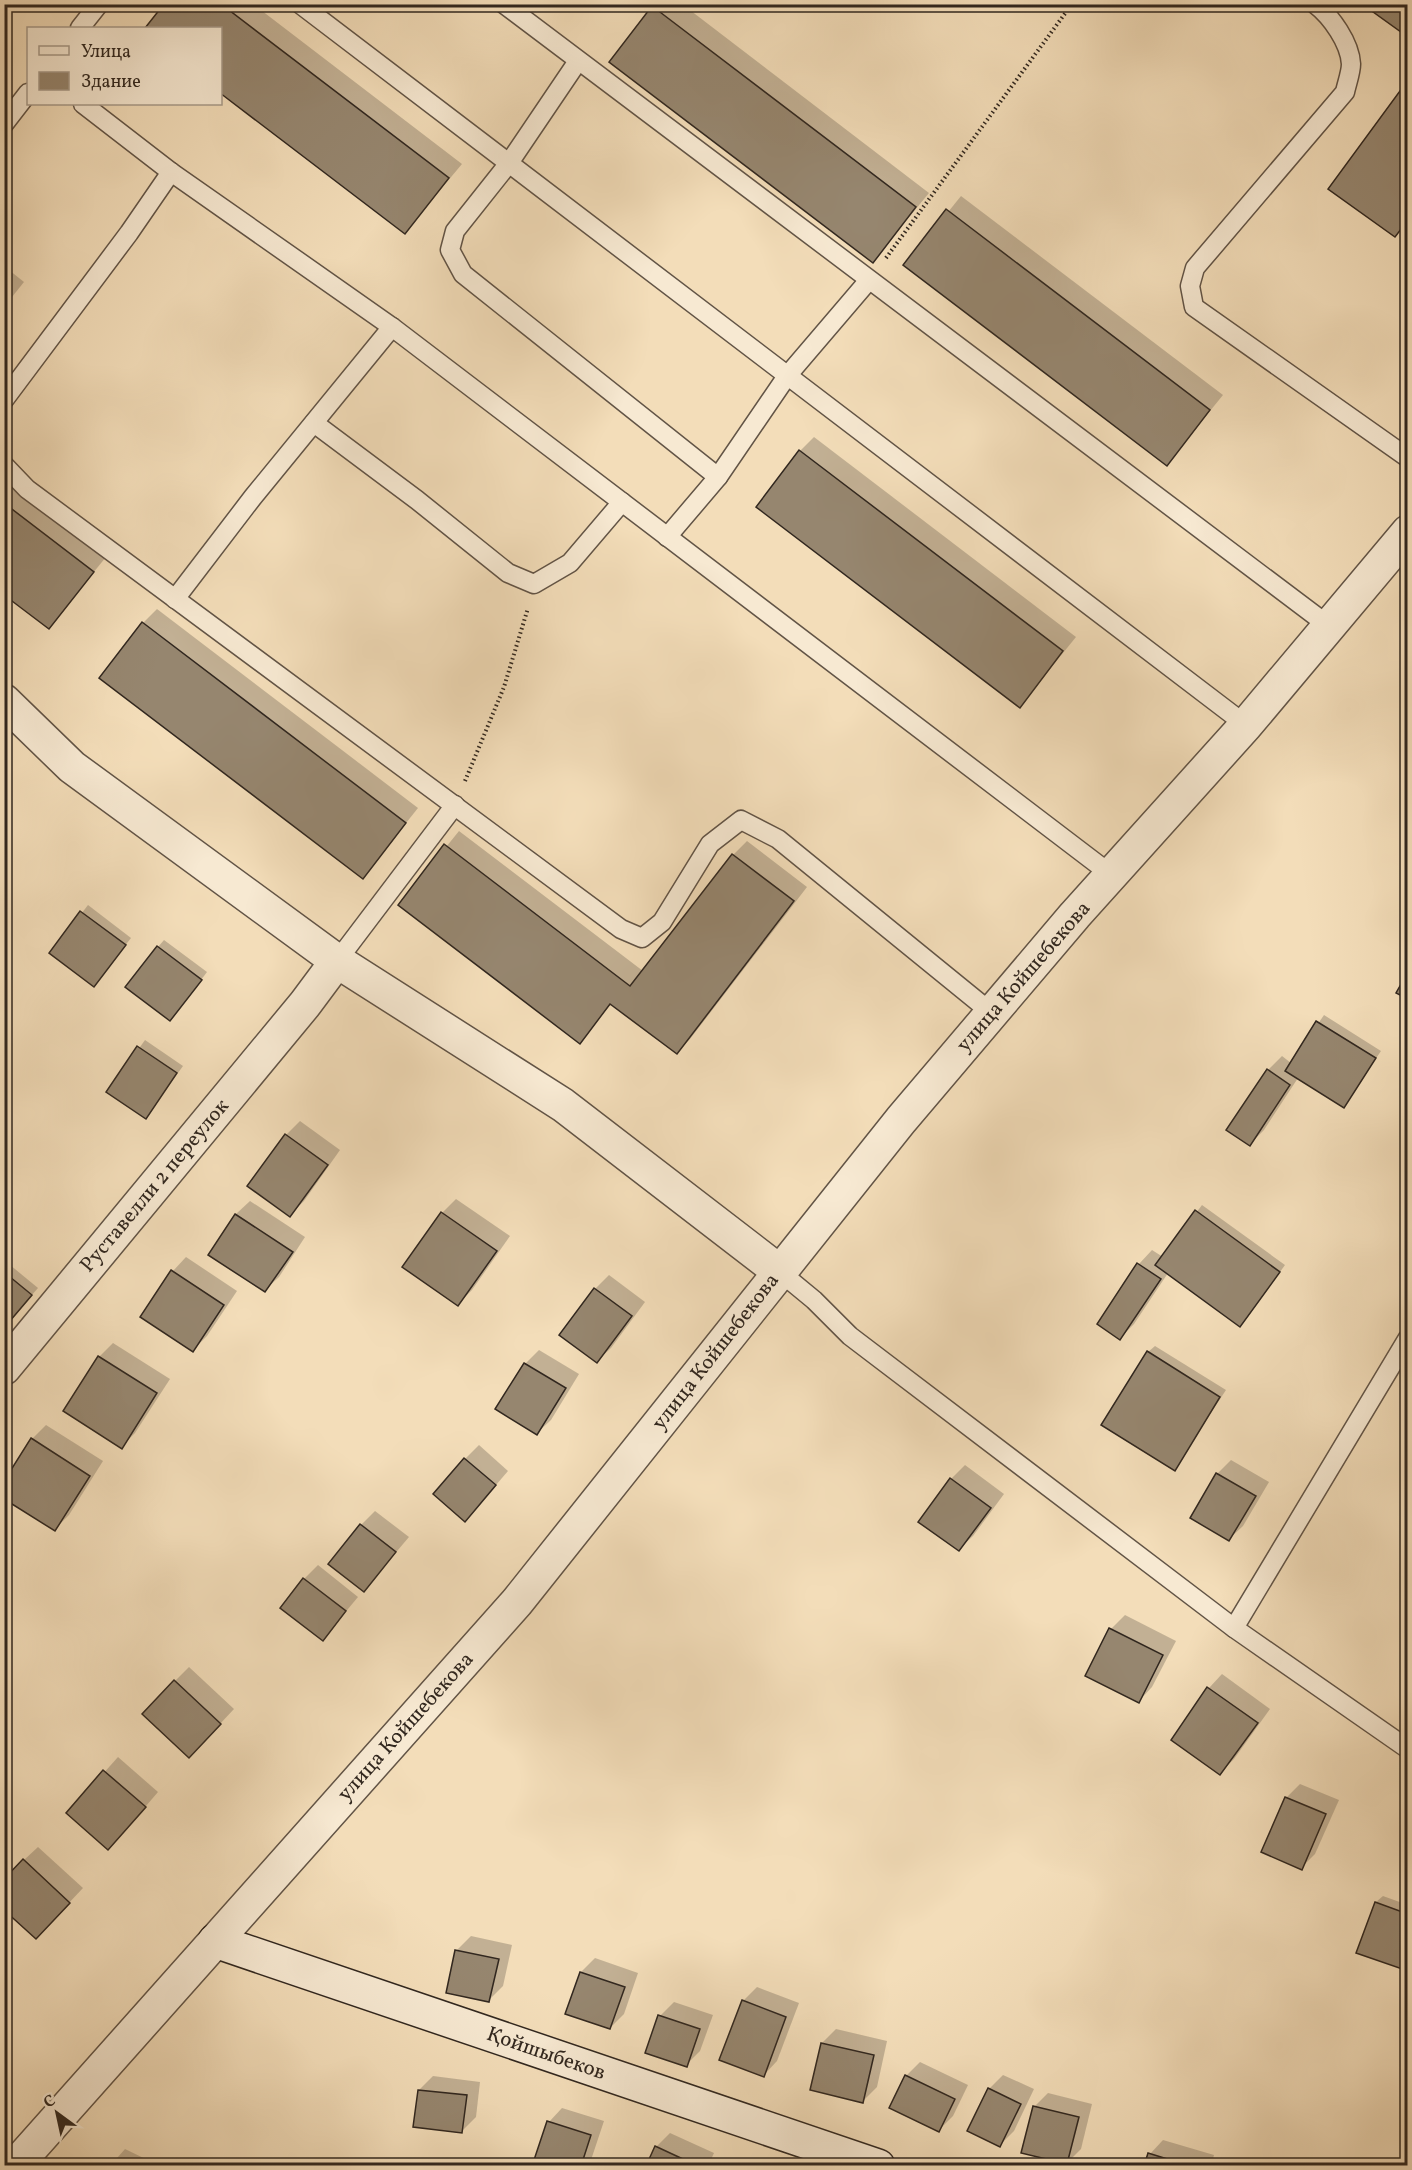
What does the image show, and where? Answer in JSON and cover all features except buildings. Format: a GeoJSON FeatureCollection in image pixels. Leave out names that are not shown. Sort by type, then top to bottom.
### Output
{"type":"FeatureCollection","features":[{"type":"Feature","properties":{"kind":"street","name":"улица Койшебекова"},"geometry":{"type":"LineString","coordinates":[[15,2166],[517,1602],[901,1120],[1075,915],[1113,876],[1246,725],[1407,532]]}},
{"type":"Feature","properties":{"kind":"street"},"geometry":{"type":"LineString","coordinates":[[4,701],[72,767],[337,961],[562,1105],[780,1272]]}},
{"type":"Feature","properties":{"kind":"street","name":"Руставелли 2 переулок"},"geometry":{"type":"LineString","coordinates":[[4,1368],[305,1004],[337,961]]}},
{"type":"Feature","properties":{"kind":"street","name":"Қойшыбеков"},"geometry":{"type":"LineString","coordinates":[[215,1941],[878,2166]]}},
{"type":"Feature","properties":{"kind":"lane"},"geometry":{"type":"LineString","coordinates":[[81,27],[99,4]]}},
{"type":"Feature","properties":{"kind":"lane"},"geometry":{"type":"LineString","coordinates":[[300,4],[1246,725]]}},
{"type":"Feature","properties":{"kind":"lane"},"geometry":{"type":"LineString","coordinates":[[504,4],[1329,626]]}},
{"type":"Feature","properties":{"kind":"lane"},"geometry":{"type":"LineString","coordinates":[[1315,4],[1324,11],[1344,41],[1351,64],[1345,92],[1195,268],[1190,286],[1194,307],[1407,458]]}},
{"type":"Feature","properties":{"kind":"lane"},"geometry":{"type":"LineString","coordinates":[[579,61],[509,163],[455,231],[450,250],[463,274],[718,477]]}},
{"type":"Feature","properties":{"kind":"lane"},"geometry":{"type":"LineString","coordinates":[[4,124],[27,94]]}},
{"type":"Feature","properties":{"kind":"lane"},"geometry":{"type":"LineString","coordinates":[[85,105],[171,172],[392,327],[1113,876]]}},
{"type":"Feature","properties":{"kind":"lane"},"geometry":{"type":"LineString","coordinates":[[4,400],[171,172]]}},
{"type":"Feature","properties":{"kind":"lane"},"geometry":{"type":"LineString","coordinates":[[667,537],[718,477],[787,376],[869,280]]}},
{"type":"Feature","properties":{"kind":"lane"},"geometry":{"type":"LineString","coordinates":[[175,599],[253,497],[392,327]]}},
{"type":"Feature","properties":{"kind":"lane"},"geometry":{"type":"LineString","coordinates":[[314,423],[417,500],[508,573],[534,584],[570,563],[622,502]]}},
{"type":"Feature","properties":{"kind":"lane"},"geometry":{"type":"LineString","coordinates":[[4,465],[27,489],[621,929],[642,938],[662,922],[710,844],[741,820],[778,839],[993,1014]]}},
{"type":"Feature","properties":{"kind":"lane"},"geometry":{"type":"LineString","coordinates":[[337,961],[455,805]]}},
{"type":"Feature","properties":{"kind":"lane"},"geometry":{"type":"LineString","coordinates":[[780,1272],[814,1300],[850,1336],[1234,1628],[1407,1749]]}},
{"type":"Feature","properties":{"kind":"lane"},"geometry":{"type":"LineString","coordinates":[[1234,1628],[1407,1338]]}},
{"type":"Feature","properties":{"kind":"path"},"geometry":{"type":"LineString","coordinates":[[869,280],[1072,4]]}},
{"type":"Feature","properties":{"kind":"path"},"geometry":{"type":"LineString","coordinates":[[455,805],[504,687],[520,639],[534,584]]}}]}
